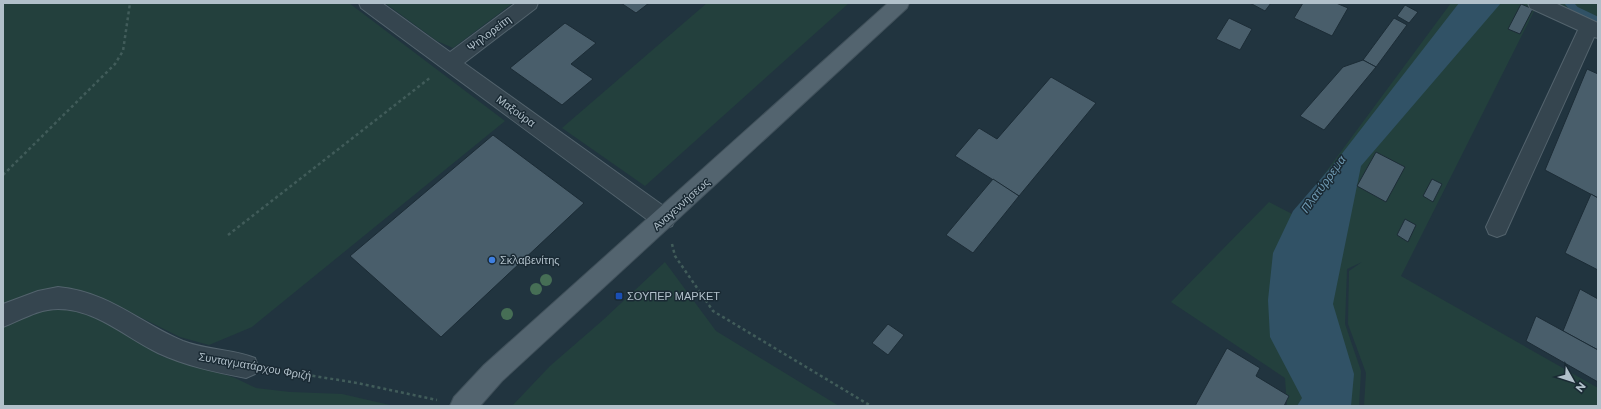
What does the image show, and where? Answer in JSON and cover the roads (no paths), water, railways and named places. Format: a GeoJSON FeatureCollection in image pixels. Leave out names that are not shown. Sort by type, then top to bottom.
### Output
{"type":"FeatureCollection","features":[{"type":"Feature","properties":{"kind":"main road","name":"Αναγεννήσεως"},"geometry":{"type":"LineString","coordinates":[[463,406],[493,373],[900,3]]}},
{"type":"Feature","properties":{"kind":"street","name":"Μαξούρα"},"geometry":{"type":"LineString","coordinates":[[368,3],[664,219]]}},
{"type":"Feature","properties":{"kind":"street","name":"Ψηλορείτη"},"geometry":{"type":"LineString","coordinates":[[450,63],[529,3]]}},
{"type":"Feature","properties":{"kind":"street"},"geometry":{"type":"LineString","coordinates":[[1498,227],[1593,29],[1537,3]]}},
{"type":"Feature","properties":{"kind":"street","name":"Συνταγματάρχου Φριζή"},"geometry":{"type":"LineString","coordinates":[[3,316],[22,307],[57,298],[75,299],[102,309],[156,340],[180,351],[205,358],[246,366]]}},
{"type":"Feature","properties":{"kind":"water","name":"Πλατύρρεμα"},"geometry":{"type":"Polygon","coordinates":[[[1459,3],[1501,3],[1361,166],[1333,304],[1354,374],[1351,406],[1297,406],[1302,398],[1270,337],[1268,300],[1273,253],[1293,211],[1337,160],[1459,3]]]}},
{"type":"Feature","properties":{"kind":"waterway"},"geometry":{"type":"LineString","coordinates":[[1569,3],[1575,10],[1598,21]]}},
{"type":"Feature","properties":{"kind":"place","name":"Σκλαβενίτης"},"geometry":{"type":"Point","coordinates":[492,260]}},
{"type":"Feature","properties":{"kind":"place","name":"ΣΟΥΠΕΡ ΜΑΡΚΕΤ"},"geometry":{"type":"Point","coordinates":[619,296]}}]}
